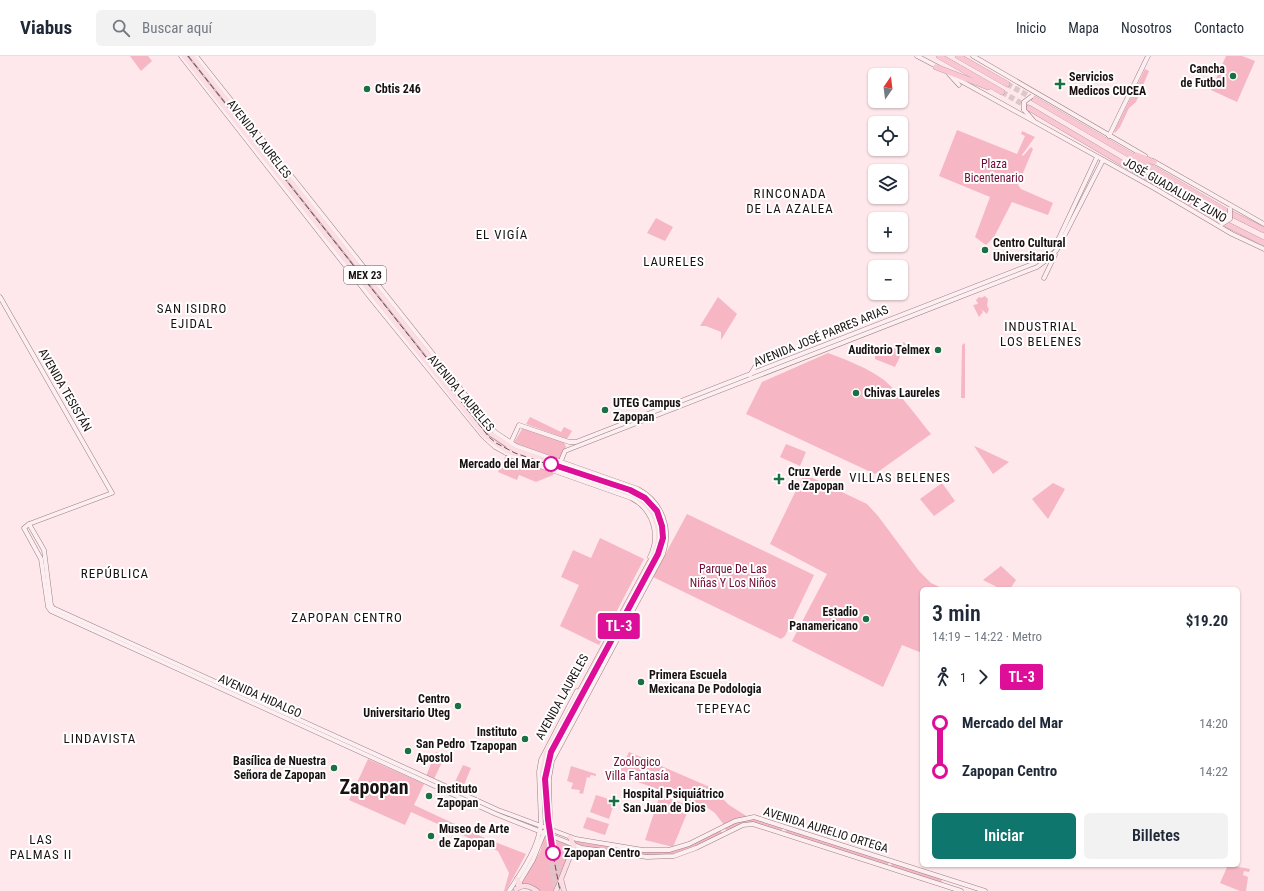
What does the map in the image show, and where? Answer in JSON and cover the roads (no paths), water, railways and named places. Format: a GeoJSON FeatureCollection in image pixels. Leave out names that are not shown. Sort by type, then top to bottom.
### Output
{"type":"FeatureCollection","features":[{"type":"Feature","properties":{"kind":"highway"},"geometry":{"type":"LineString","coordinates":[[936,67],[1002,92],[939,56]]}},
{"type":"Feature","properties":{"kind":"highway"},"geometry":{"type":"LineString","coordinates":[[958,56],[1008,84],[965,56]]}},
{"type":"Feature","properties":{"kind":"highway"},"geometry":{"type":"LineString","coordinates":[[1033,98],[1226,211],[1264,230]]}},
{"type":"Feature","properties":{"kind":"highway"},"geometry":{"type":"LineString","coordinates":[[1027,109],[1220,221],[1264,243]]}},
{"type":"Feature","properties":{"kind":"highway"},"geometry":{"type":"LineString","coordinates":[[1066,118],[1133,153],[1154,162]]}},
{"type":"Feature","properties":{"kind":"main road","name":"AVENIDA LAURELES"},"geometry":{"type":"LineString","coordinates":[[196,56],[489,427],[508,449]]}},
{"type":"Feature","properties":{"kind":"main road","name":"JOSÉ GUADALUPE ZUNO"},"geometry":{"type":"LineString","coordinates":[[917,56],[1237,237],[1264,250]]}},
{"type":"Feature","properties":{"kind":"main road"},"geometry":{"type":"LineString","coordinates":[[973,56],[1154,162],[1264,224]]}},
{"type":"Feature","properties":{"kind":"main road"},"geometry":{"type":"LineString","coordinates":[[1109,136],[1148,56]]}},
{"type":"Feature","properties":{"kind":"main road","name":"AVENIDA LAURELES"},"geometry":{"type":"LineString","coordinates":[[186,57],[486,429],[508,449]]}},
{"type":"Feature","properties":{"kind":"main road","name":"AVENIDA LAURELES"},"geometry":{"type":"LineString","coordinates":[[186,57],[482,433],[508,449],[636,492],[651,503],[660,518],[663,534],[660,553],[553,751],[547,771],[545,799],[542,772],[546,753],[636,586]]}},
{"type":"Feature","properties":{"kind":"main road","name":"AVENIDA LAURELES"},"geometry":{"type":"LineString","coordinates":[[186,57],[241,132],[474,427],[489,442],[632,494],[650,508],[658,526],[658,542],[655,552],[543,753],[538,772],[542,833]]}},
{"type":"Feature","properties":{"kind":"main road"},"geometry":{"type":"LineString","coordinates":[[949,74],[959,86]]}},
{"type":"Feature","properties":{"kind":"main road"},"geometry":{"type":"LineString","coordinates":[[1037,125],[1024,102],[1033,98],[1042,97]]}},
{"type":"Feature","properties":{"kind":"main road"},"geometry":{"type":"LineString","coordinates":[[237,122],[241,132]]}},
{"type":"Feature","properties":{"kind":"main road","name":"AVENIDA JOSÉ PARRES ARIAS"},"geometry":{"type":"LineString","coordinates":[[558,467],[565,451],[772,372],[1035,263],[1052,248],[1098,157]]}},
{"type":"Feature","properties":{"kind":"main road","name":"AVENIDA JOSÉ PARRES ARIAS"},"geometry":{"type":"LineString","coordinates":[[508,449],[520,425],[569,442],[576,442],[905,316],[994,285],[1037,267],[1056,251],[1103,160]]}},
{"type":"Feature","properties":{"kind":"main road"},"geometry":{"type":"LineString","coordinates":[[1210,221],[1222,224],[1230,219],[1230,209],[1221,199]]}},
{"type":"Feature","properties":{"kind":"main road"},"geometry":{"type":"LineString","coordinates":[[1044,278],[1056,251]]}},
{"type":"Feature","properties":{"kind":"main road"},"geometry":{"type":"LineString","coordinates":[[992,280],[990,283],[994,285]]}},
{"type":"Feature","properties":{"kind":"main road"},"geometry":{"type":"LineString","coordinates":[[984,283],[987,285],[985,288]]}},
{"type":"Feature","properties":{"kind":"main road","name":"AVENIDA TESISTÁN"},"geometry":{"type":"LineString","coordinates":[[0,297],[112,493],[29,524]]}},
{"type":"Feature","properties":{"kind":"main road"},"geometry":{"type":"LineString","coordinates":[[766,363],[773,366],[772,372]]}},
{"type":"Feature","properties":{"kind":"main road"},"geometry":{"type":"LineString","coordinates":[[750,375],[755,367]]}},
{"type":"Feature","properties":{"kind":"main road"},"geometry":{"type":"LineString","coordinates":[[730,388],[731,385],[739,382],[742,378]]}},
{"type":"Feature","properties":{"kind":"main road","name":"AVENIDA LAURELES"},"geometry":{"type":"LineString","coordinates":[[542,833],[550,822],[549,779],[552,761],[663,554],[667,535],[663,516],[651,497],[638,488],[558,467]]}},
{"type":"Feature","properties":{"kind":"main road","name":"AVENIDA HIDALGO"},"geometry":{"type":"LineString","coordinates":[[542,833],[496,814],[68,618],[51,605],[44,550],[29,524],[24,528],[41,559],[48,609],[68,618],[424,777],[546,829]]}},
{"type":"Feature","properties":{"kind":"main road"},"geometry":{"type":"LineString","coordinates":[[621,625],[627,621]]}},
{"type":"Feature","properties":{"kind":"main road","name":"AVENIDA AURELIO ORTEGA"},"geometry":{"type":"LineString","coordinates":[[546,829],[588,843],[629,848],[668,850],[689,844],[734,821],[754,817],[985,891]]}},
{"type":"Feature","properties":{"kind":"main road","name":"AVENIDA AURELIO ORTEGA"},"geometry":{"type":"LineString","coordinates":[[542,833],[574,846],[601,852],[664,858],[686,853],[743,825],[753,824],[961,891]]}},
{"type":"Feature","properties":{"kind":"main road"},"geometry":{"type":"LineString","coordinates":[[517,886],[542,833]]}},
{"type":"Feature","properties":{"kind":"main road"},"geometry":{"type":"LineString","coordinates":[[556,891],[574,846],[570,837]]}},
{"type":"Feature","properties":{"kind":"main road"},"geometry":{"type":"LineString","coordinates":[[561,880],[564,891]]}},
{"type":"Feature","properties":{"kind":"main road"},"geometry":{"type":"LineString","coordinates":[[509,891],[517,886],[529,886],[537,891]]}},
{"type":"Feature","properties":{"kind":"tunnel"},"geometry":{"type":"LineString","coordinates":[[1007,84],[1034,99]]}},
{"type":"Feature","properties":{"kind":"tunnel"},"geometry":{"type":"LineString","coordinates":[[1002,92],[1029,108]]}},
{"type":"Feature","properties":{"kind":"tunnel"},"geometry":{"type":"LineString","coordinates":[[543,799],[548,846],[556,891]]}},
{"type":"Feature","properties":{"kind":"tunnel"},"geometry":{"type":"LineString","coordinates":[[550,826],[561,882]]}},
{"type":"Feature","properties":{"kind":"railway"},"geometry":{"type":"LineString","coordinates":[[188,56],[489,437],[496,443],[515,453],[637,495],[655,513],[660,528],[657,553],[569,713],[546,759],[543,779],[545,812],[560,891]]}},
{"type":"Feature","properties":{"kind":"metro line","name":"TL-3"},"geometry":{"type":"LineString","coordinates":[[551,464],[630,490],[645,498],[657,511],[661,519],[663,533],[662,544],[658,554],[551,752],[545,779],[548,819],[553,853]]}},
{"type":"Feature","properties":{"kind":"place","name":"Cancha de Futbol"},"geometry":{"type":"Point","coordinates":[1233,76]}},
{"type":"Feature","properties":{"kind":"place","name":"Servicios Medicos CUCEA"},"geometry":{"type":"Point","coordinates":[1060,84]}},
{"type":"Feature","properties":{"kind":"place","name":"Cbtis 246"},"geometry":{"type":"Point","coordinates":[367,89]}},
{"type":"Feature","properties":{"kind":"place","name":"Centro Cultural Universitario"},"geometry":{"type":"Point","coordinates":[985,250]}},
{"type":"Feature","properties":{"kind":"place","name":"Auditorio Telmex"},"geometry":{"type":"Point","coordinates":[938,350]}},
{"type":"Feature","properties":{"kind":"place","name":"Chivas Laureles"},"geometry":{"type":"Point","coordinates":[856,393]}},
{"type":"Feature","properties":{"kind":"place","name":"UTEG Campus Zapopan"},"geometry":{"type":"Point","coordinates":[605,410]}},
{"type":"Feature","properties":{"kind":"place","name":"Mercado del Mar"},"geometry":{"type":"Point","coordinates":[551,464]}},
{"type":"Feature","properties":{"kind":"place","name":"Cruz Verde de Zapopan"},"geometry":{"type":"Point","coordinates":[779,479]}},
{"type":"Feature","properties":{"kind":"place","name":"Estadio Panamericano"},"geometry":{"type":"Point","coordinates":[866,619]}},
{"type":"Feature","properties":{"kind":"place","name":"Primera Escuela Mexicana De Podologia"},"geometry":{"type":"Point","coordinates":[641,682]}},
{"type":"Feature","properties":{"kind":"place","name":"Centro Universitario Uteg"},"geometry":{"type":"Point","coordinates":[458,706]}},
{"type":"Feature","properties":{"kind":"place","name":"Instituto Tzapopan"},"geometry":{"type":"Point","coordinates":[525,739]}},
{"type":"Feature","properties":{"kind":"place","name":"San Pedro Apostol"},"geometry":{"type":"Point","coordinates":[408,751]}},
{"type":"Feature","properties":{"kind":"place","name":"Basílica de Nuestra Señora de Zapopan"},"geometry":{"type":"Point","coordinates":[334,768]}},
{"type":"Feature","properties":{"kind":"place","name":"Instituto Zapopan"},"geometry":{"type":"Point","coordinates":[429,796]}},
{"type":"Feature","properties":{"kind":"place","name":"Hospital Psiquiátrico San Juan de Dios"},"geometry":{"type":"Point","coordinates":[614,801]}},
{"type":"Feature","properties":{"kind":"place","name":"Museo de Arte de Zapopan"},"geometry":{"type":"Point","coordinates":[431,836]}},
{"type":"Feature","properties":{"kind":"place","name":"Zapopan Centro"},"geometry":{"type":"Point","coordinates":[553,853]}},
{"type":"Feature","properties":{"kind":"district","name":"RINCONADA DE LA AZALEA"},"geometry":{"type":"Point","coordinates":[790,200]}},
{"type":"Feature","properties":{"kind":"district","name":"EL VIGÍA"},"geometry":{"type":"Point","coordinates":[502,234]}},
{"type":"Feature","properties":{"kind":"district","name":"LAURELES"},"geometry":{"type":"Point","coordinates":[674,261]}},
{"type":"Feature","properties":{"kind":"district","name":"SAN ISIDRO EJIDAL"},"geometry":{"type":"Point","coordinates":[192,316]}},
{"type":"Feature","properties":{"kind":"district","name":"INDUSTRIAL LOS BELENES"},"geometry":{"type":"Point","coordinates":[1041,334]}},
{"type":"Feature","properties":{"kind":"district","name":"VILLAS BELENES"},"geometry":{"type":"Point","coordinates":[900,477]}},
{"type":"Feature","properties":{"kind":"district","name":"REPÚBLICA"},"geometry":{"type":"Point","coordinates":[115,573]}},
{"type":"Feature","properties":{"kind":"district","name":"ZAPOPAN CENTRO"},"geometry":{"type":"Point","coordinates":[347,617]}},
{"type":"Feature","properties":{"kind":"district","name":"TEPEYAC"},"geometry":{"type":"Point","coordinates":[724,708]}},
{"type":"Feature","properties":{"kind":"district","name":"LINDAVISTA"},"geometry":{"type":"Point","coordinates":[100,738]}},
{"type":"Feature","properties":{"kind":"district","name":"Zapopan"},"geometry":{"type":"Point","coordinates":[374,787]}},
{"type":"Feature","properties":{"kind":"district","name":"LAS PALMAS II"},"geometry":{"type":"Point","coordinates":[41,846]}},
{"type":"Feature","properties":{"kind":"park label","name":"Plaza Bicentenario"},"geometry":{"type":"Point","coordinates":[994,171]}},
{"type":"Feature","properties":{"kind":"park label","name":"Parque De Las Niñas Y Los Niños"},"geometry":{"type":"Point","coordinates":[733,576]}},
{"type":"Feature","properties":{"kind":"park label","name":"Zoologico Villa Fantasía"},"geometry":{"type":"Point","coordinates":[637,769]}}]}
